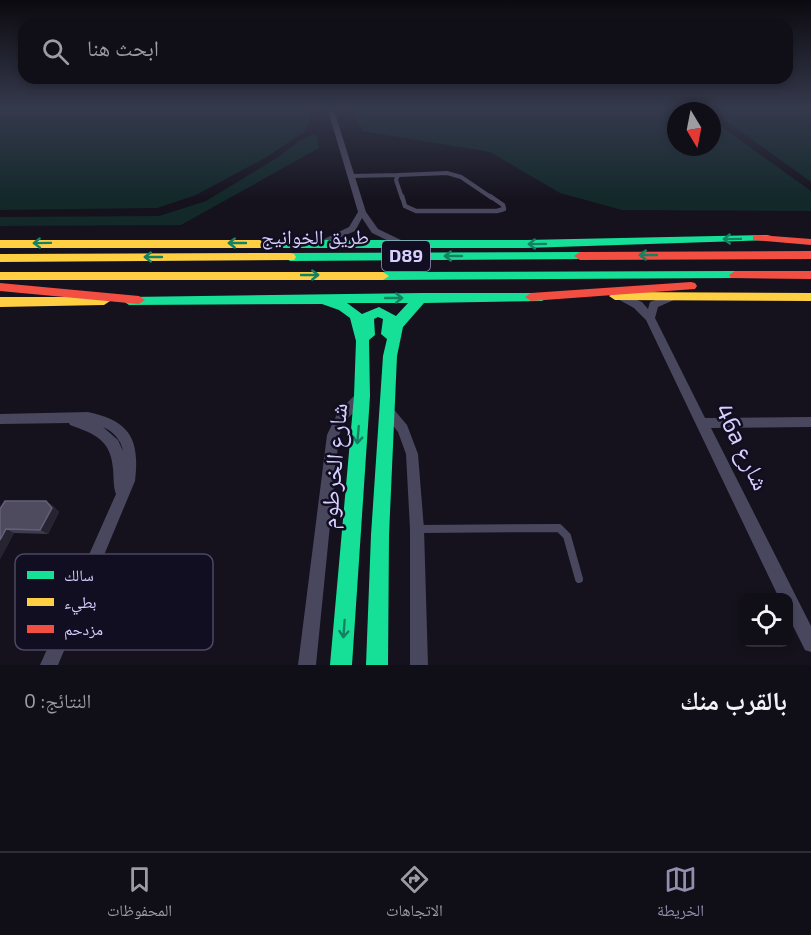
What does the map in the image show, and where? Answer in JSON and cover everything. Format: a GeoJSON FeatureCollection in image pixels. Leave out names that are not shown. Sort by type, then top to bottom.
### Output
{"type":"FeatureCollection","features":[{"type":"Feature","properties":{"kind":"main road"},"geometry":{"type":"LineString","coordinates":[[0,244],[559,243],[757,238],[811,240]]}},
{"type":"Feature","properties":{"kind":"main road","name":"طريق الخوانيج"},"geometry":{"type":"LineString","coordinates":[[0,258],[811,255]]}},
{"type":"Feature","properties":{"kind":"main road"},"geometry":{"type":"LineString","coordinates":[[531,297],[750,283],[774,275]]}},
{"type":"Feature","properties":{"kind":"main road","name":"طريق الخوانيج"},"geometry":{"type":"LineString","coordinates":[[0,276],[811,275]]}},
{"type":"Feature","properties":{"kind":"main road"},"geometry":{"type":"LineString","coordinates":[[0,287],[139,300]]}},
{"type":"Feature","properties":{"kind":"main road"},"geometry":{"type":"LineString","coordinates":[[377,665],[380,535],[390,356],[396,326],[403,315],[422,297]]}},
{"type":"Feature","properties":{"kind":"main road"},"geometry":{"type":"LineString","coordinates":[[0,302],[422,297],[811,297]]}},
{"type":"Feature","properties":{"kind":"main road","name":"شارع الخرطوم"},"geometry":{"type":"LineString","coordinates":[[317,298],[344,307],[356,316],[363,341],[362,396],[341,665]]}},
{"type":"Feature","properties":{"kind":"main road"},"geometry":{"type":"LineString","coordinates":[[362,354],[368,342],[366,320],[370,314],[380,312],[390,317],[386,341],[390,356]]}},
{"type":"Feature","properties":{"kind":"street"},"geometry":{"type":"LineString","coordinates":[[339,138],[362,212],[375,231],[400,243]]}},
{"type":"Feature","properties":{"kind":"street"},"geometry":{"type":"LineString","coordinates":[[320,243],[348,232],[358,223],[362,212]]}},
{"type":"Feature","properties":{"kind":"street","name":"46a شارع"},"geometry":{"type":"LineString","coordinates":[[619,296],[638,305],[650,318],[704,423],[786,593]]}},
{"type":"Feature","properties":{"kind":"street"},"geometry":{"type":"LineString","coordinates":[[650,318],[654,305],[664,299],[677,296]]}},
{"type":"Feature","properties":{"kind":"street"},"geometry":{"type":"LineString","coordinates":[[307,665],[333,435],[342,416],[362,396]]}},
{"type":"Feature","properties":{"kind":"street"},"geometry":{"type":"LineString","coordinates":[[387,410],[403,429],[412,454],[417,529],[419,665]]}},
{"type":"Feature","properties":{"kind":"street"},"geometry":{"type":"LineString","coordinates":[[0,419],[66,419],[114,434],[120,460],[120,497],[96,554]]}},
{"type":"Feature","properties":{"kind":"street"},"geometry":{"type":"LineString","coordinates":[[704,423],[811,422]]}},
{"type":"Feature","properties":{"kind":"street","name":"46a شارع"},"geometry":{"type":"LineString","coordinates":[[793,608],[811,644]]}},
{"type":"Feature","properties":{"kind":"street"},"geometry":{"type":"LineString","coordinates":[[49,665],[55,650]]}},
{"type":"Feature","properties":{"kind":"lane"},"geometry":{"type":"LineString","coordinates":[[351,176],[454,174],[505,208],[497,211],[412,210],[405,206],[396,180],[398,176]]}},
{"type":"Feature","properties":{"kind":"lane"},"geometry":{"type":"LineString","coordinates":[[417,529],[559,528],[567,536],[579,579]]}},
{"type":"Feature","properties":{"kind":"green space"},"geometry":{"type":"Polygon","coordinates":[[[0,138],[295,138],[265,158],[196,195],[157,208],[0,210],[0,138]]]}},
{"type":"Feature","properties":{"kind":"green space"},"geometry":{"type":"Polygon","coordinates":[[[317,138],[319,148],[181,225],[0,226],[0,217],[159,216],[206,201],[280,156],[300,140],[317,138]]]}},
{"type":"Feature","properties":{"kind":"green space"},"geometry":{"type":"Polygon","coordinates":[[[405,138],[667,138],[667,156],[721,156],[721,138],[737,138],[811,191],[811,211],[622,210],[560,193],[490,152],[405,138]]]}},
{"type":"Feature","properties":{"kind":"green space"},"geometry":{"type":"Polygon","coordinates":[[[750,138],[811,138],[811,182],[750,138]]]}},
{"type":"Feature","properties":{"kind":"building"},"geometry":{"type":"Polygon","coordinates":[[[5,501],[46,501],[52,508],[40,530],[6,529],[0,540],[0,509],[5,501]]]}},
{"type":"Feature","properties":{"kind":"traffic: fast"},"geometry":{"type":"LineString","coordinates":[[272,244],[526,244],[767,238]]}},
{"type":"Feature","properties":{"kind":"traffic: fast"},"geometry":{"type":"LineString","coordinates":[[290,257],[580,256]]}},
{"type":"Feature","properties":{"kind":"traffic: fast"},"geometry":{"type":"LineString","coordinates":[[383,276],[735,275]]}},
{"type":"Feature","properties":{"kind":"traffic: fast"},"geometry":{"type":"LineString","coordinates":[[377,665],[380,535],[390,356],[396,326],[403,315],[422,297]]}},
{"type":"Feature","properties":{"kind":"traffic: fast"},"geometry":{"type":"LineString","coordinates":[[129,301],[542,297]]}},
{"type":"Feature","properties":{"kind":"traffic: fast"},"geometry":{"type":"LineString","coordinates":[[327,302],[344,307],[356,316],[363,341],[362,396],[341,665]]}},
{"type":"Feature","properties":{"kind":"traffic: fast"},"geometry":{"type":"LineString","coordinates":[[368,335],[367,316],[379,312],[390,317],[388,334]]}},
{"type":"Feature","properties":{"kind":"traffic: slow"},"geometry":{"type":"LineString","coordinates":[[0,244],[272,244]]}},
{"type":"Feature","properties":{"kind":"traffic: slow"},"geometry":{"type":"LineString","coordinates":[[0,258],[290,257]]}},
{"type":"Feature","properties":{"kind":"traffic: slow"},"geometry":{"type":"LineString","coordinates":[[0,276],[383,276]]}},
{"type":"Feature","properties":{"kind":"traffic: slow"},"geometry":{"type":"LineString","coordinates":[[615,296],[811,297]]}},
{"type":"Feature","properties":{"kind":"traffic: slow"},"geometry":{"type":"LineString","coordinates":[[0,302],[104,301]]}},
{"type":"Feature","properties":{"kind":"traffic: jam"},"geometry":{"type":"LineString","coordinates":[[757,238],[811,242]]}},
{"type":"Feature","properties":{"kind":"traffic: jam"},"geometry":{"type":"LineString","coordinates":[[580,256],[811,255]]}},
{"type":"Feature","properties":{"kind":"traffic: jam"},"geometry":{"type":"LineString","coordinates":[[735,275],[811,275]]}},
{"type":"Feature","properties":{"kind":"traffic: jam"},"geometry":{"type":"LineString","coordinates":[[531,297],[691,286]]}},
{"type":"Feature","properties":{"kind":"traffic: jam"},"geometry":{"type":"LineString","coordinates":[[0,287],[139,300]]}}]}
